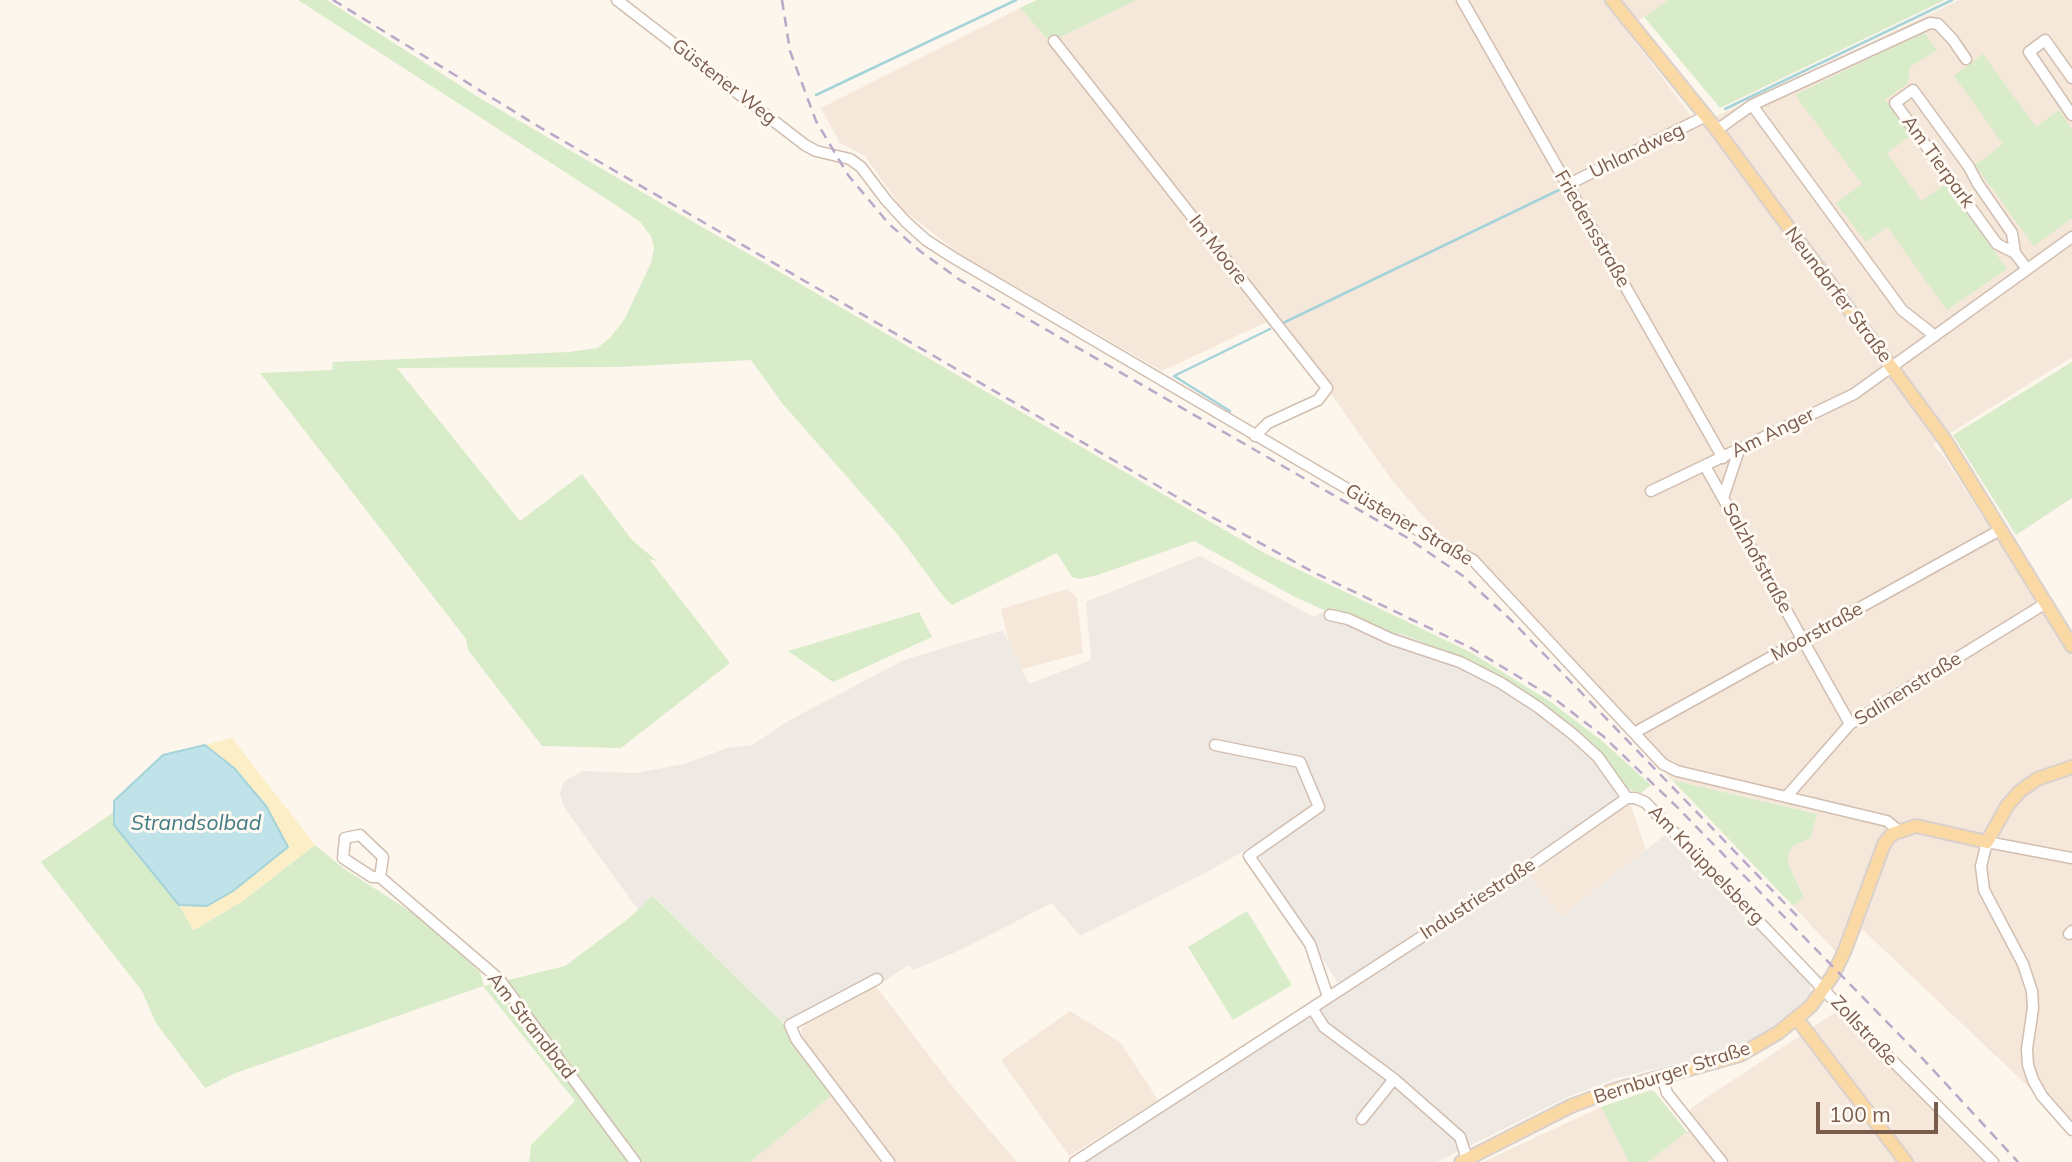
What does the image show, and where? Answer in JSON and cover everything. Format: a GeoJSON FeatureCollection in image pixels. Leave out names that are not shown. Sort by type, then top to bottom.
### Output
{"type":"FeatureCollection","features":[{"type":"Feature","properties":{"kind":"main road","name":"Neundorfer Straße"},"geometry":{"type":"LineString","coordinates":[[1612,0],[1717,130],[1945,440],[2072,646]]}},
{"type":"Feature","properties":{"kind":"main road"},"geometry":{"type":"LineString","coordinates":[[1987,842],[2007,806],[2019,792],[2037,779],[2072,767]]}},
{"type":"Feature","properties":{"kind":"main road","name":"Güstener Straße"},"geometry":{"type":"LineString","coordinates":[[1899,831],[1916,826],[1987,842]]}},
{"type":"Feature","properties":{"kind":"main road","name":"Bernburger Straße"},"geometry":{"type":"LineString","coordinates":[[1465,1161],[1571,1106],[1617,1089],[1740,1055],[1761,1045],[1797,1019],[1825,988],[1840,962],[1884,844],[1899,831]]}},
{"type":"Feature","properties":{"kind":"main road"},"geometry":{"type":"LineString","coordinates":[[1797,1019],[1906,1162]]}},
{"type":"Feature","properties":{"kind":"street","name":"Güstener Weg"},"geometry":{"type":"LineString","coordinates":[[617,0],[805,145],[816,151],[835,154]]}},
{"type":"Feature","properties":{"kind":"street","name":"Friedensstraße"},"geometry":{"type":"LineString","coordinates":[[1462,0],[1723,458]]}},
{"type":"Feature","properties":{"kind":"street"},"geometry":{"type":"LineString","coordinates":[[1717,130],[1752,105],[1930,23],[1938,24],[1966,59]]}},
{"type":"Feature","properties":{"kind":"street"},"geometry":{"type":"LineString","coordinates":[[2072,78],[2045,40],[2029,52],[2072,115]]}},
{"type":"Feature","properties":{"kind":"street","name":"Im Moore"},"geometry":{"type":"LineString","coordinates":[[1054,41],[1327,388],[1318,400],[1268,423],[1255,436]]}},
{"type":"Feature","properties":{"kind":"street","name":"Am Tierpark"},"geometry":{"type":"LineString","coordinates":[[2015,253],[2012,233],[1969,167],[1913,90],[1895,103],[1997,244],[2015,253],[2027,269]]}},
{"type":"Feature","properties":{"kind":"street"},"geometry":{"type":"LineString","coordinates":[[1752,105],[1902,310],[1935,337]]}},
{"type":"Feature","properties":{"kind":"street","name":"Uhlandweg"},"geometry":{"type":"LineString","coordinates":[[1567,185],[1706,116]]}},
{"type":"Feature","properties":{"kind":"street","name":"Güstener Straße"},"geometry":{"type":"LineString","coordinates":[[835,154],[850,159],[861,167],[906,222],[944,252],[1255,436],[1473,560],[1663,764],[1677,771],[1887,821],[1899,831]]}},
{"type":"Feature","properties":{"kind":"street"},"geometry":{"type":"LineString","coordinates":[[1892,368],[2072,237]]}},
{"type":"Feature","properties":{"kind":"street","name":"Am Anger"},"geometry":{"type":"LineString","coordinates":[[1651,491],[1854,394],[1892,368]]}},
{"type":"Feature","properties":{"kind":"street"},"geometry":{"type":"LineString","coordinates":[[1723,498],[1739,450]]}},
{"type":"Feature","properties":{"kind":"street","name":"Salzhofstraße"},"geometry":{"type":"LineString","coordinates":[[1705,466],[1850,724]]}},
{"type":"Feature","properties":{"kind":"street","name":"Moorstraße"},"geometry":{"type":"LineString","coordinates":[[1634,733],[2000,530]]}},
{"type":"Feature","properties":{"kind":"street","name":"Salinenstraße"},"geometry":{"type":"LineString","coordinates":[[1787,796],[1850,724],[2046,603]]}},
{"type":"Feature","properties":{"kind":"street","name":"Am Knüppelsberg"},"geometry":{"type":"LineString","coordinates":[[1330,615],[1348,619],[1391,639],[1460,662],[1501,683],[1574,735],[1598,757],[1627,798],[1635,797],[1645,802],[1825,988]]}},
{"type":"Feature","properties":{"kind":"street"},"geometry":{"type":"LineString","coordinates":[[1215,745],[1300,762],[1319,807],[1249,856],[1310,944],[1328,997]]}},
{"type":"Feature","properties":{"kind":"street","name":"Industriestraße"},"geometry":{"type":"LineString","coordinates":[[1075,1162],[1514,877],[1627,798]]}},
{"type":"Feature","properties":{"kind":"street","name":"Am Strandbad"},"geometry":{"type":"LineString","coordinates":[[380,877],[383,858],[360,835],[345,838],[343,858],[372,877],[380,877],[499,979],[635,1162]]}},
{"type":"Feature","properties":{"kind":"street"},"geometry":{"type":"LineString","coordinates":[[2072,858],[1987,842],[1981,866],[1984,890],[2023,964],[2032,992],[2028,1065],[2042,1096],[2072,1130]]}},
{"type":"Feature","properties":{"kind":"street"},"geometry":{"type":"LineString","coordinates":[[877,979],[790,1026],[796,1040],[889,1162]]}},
{"type":"Feature","properties":{"kind":"street","name":"Zollstraße"},"geometry":{"type":"LineString","coordinates":[[1825,988],[1863,1031],[1993,1162]]}},
{"type":"Feature","properties":{"kind":"street"},"geometry":{"type":"LineString","coordinates":[[1312,1008],[1324,1027],[1394,1079],[1460,1137],[1465,1161]]}},
{"type":"Feature","properties":{"kind":"street"},"geometry":{"type":"LineString","coordinates":[[1662,1076],[1667,1093],[1722,1162]]}},
{"type":"Feature","properties":{"kind":"street"},"geometry":{"type":"LineString","coordinates":[[1362,1119],[1394,1079]]}},
{"type":"Feature","properties":{"kind":"shaded area"},"geometry":{"type":"Polygon","coordinates":[[[1137,0],[1668,0],[1626,30],[1698,125],[1959,0],[2072,0],[2072,357],[1933,444],[2072,656],[2072,1128],[1863,930],[1838,954],[1793,906],[1804,896],[1789,866],[1788,854],[1793,846],[1811,838],[1817,814],[1672,780],[1469,560],[1443,539],[1391,479],[1327,388],[1273,319],[1162,371],[961,255],[902,209],[865,156],[840,143],[821,108],[1020,8],[1050,42],[1137,0]]]}},
{"type":"Feature","properties":{"kind":"shaded area"},"geometry":{"type":"Polygon","coordinates":[[[1200,556],[1314,617],[1332,607],[1378,628],[1400,633],[1461,658],[1600,756],[1625,788],[1619,797],[1522,863],[1560,917],[1665,835],[1810,981],[1811,995],[1778,1025],[1737,1049],[1614,1079],[1568,1097],[1437,1162],[1084,1162],[1344,993],[1252,846],[1209,871],[1080,936],[1052,903],[914,970],[908,965],[881,984],[869,976],[782,1022],[654,896],[638,910],[564,807],[560,794],[564,781],[583,771],[635,773],[684,764],[727,748],[752,745],[788,721],[904,660],[1003,630],[1029,684],[1091,660],[1086,602],[1200,556]]]}},
{"type":"Feature","properties":{"kind":"shaded area"},"geometry":{"type":"Polygon","coordinates":[[[1067,589],[1077,598],[1083,653],[1022,669],[1008,640],[1001,609],[1067,589]]]}},
{"type":"Feature","properties":{"kind":"shaded area"},"geometry":{"type":"Polygon","coordinates":[[[1630,803],[1646,850],[1560,917],[1530,875],[1630,803]]]}},
{"type":"Feature","properties":{"kind":"shaded area"},"geometry":{"type":"Polygon","coordinates":[[[875,985],[957,1092],[1017,1162],[750,1162],[840,1089],[803,1040],[801,1029],[875,985]]]}},
{"type":"Feature","properties":{"kind":"shaded area"},"geometry":{"type":"Polygon","coordinates":[[[1070,1011],[1120,1042],[1158,1100],[1069,1156],[1001,1060],[1070,1011]]]}},
{"type":"Feature","properties":{"kind":"shaded area"},"geometry":{"type":"Polygon","coordinates":[[[1837,1011],[1988,1162],[1648,1162],[1688,1131],[1691,1108],[1837,1011]]]}},
{"type":"Feature","properties":{"kind":"shaded area"},"geometry":{"type":"Polygon","coordinates":[[[1601,1107],[1629,1162],[1483,1162],[1601,1107]]]}},
{"type":"Feature","properties":{"kind":"green space"},"geometry":{"type":"Polygon","coordinates":[[[298,0],[327,0],[478,97],[1266,554],[1470,652],[1551,702],[1601,740],[1651,785],[1641,793],[1625,788],[1600,756],[1461,658],[1400,633],[1391,636],[1332,608],[1326,611],[1293,596],[1194,541],[1080,579],[1072,577],[1057,553],[952,605],[898,535],[782,403],[751,360],[618,367],[397,368],[520,521],[582,474],[632,540],[657,561],[649,559],[730,663],[621,748],[542,746],[468,650],[466,639],[260,373],[332,370],[333,362],[569,352],[597,348],[610,338],[624,320],[651,263],[654,248],[651,236],[640,222],[616,205],[298,0]]]}},
{"type":"Feature","properties":{"kind":"green space"},"geometry":{"type":"Polygon","coordinates":[[[1037,0],[1137,0],[1050,42],[1020,8],[1037,0]]]}},
{"type":"Feature","properties":{"kind":"green space"},"geometry":{"type":"Polygon","coordinates":[[[1668,0],[1945,0],[1720,108],[1644,17],[1668,0]]]}},
{"type":"Feature","properties":{"kind":"green space"},"geometry":{"type":"Polygon","coordinates":[[[1924,32],[1937,50],[1910,67],[1908,83],[1885,100],[1911,135],[1887,153],[1921,201],[1946,184],[2007,269],[1947,310],[1887,227],[1866,242],[1836,203],[1862,184],[1795,95],[1924,32]]]}},
{"type":"Feature","properties":{"kind":"green space"},"geometry":{"type":"Polygon","coordinates":[[[1983,54],[2036,127],[2059,110],[2072,129],[2072,218],[2034,246],[1975,165],[2003,144],[1954,76],[1983,54]]]}},
{"type":"Feature","properties":{"kind":"green space"},"geometry":{"type":"Polygon","coordinates":[[[2072,362],[2072,498],[2016,535],[1953,435],[2072,362]]]}},
{"type":"Feature","properties":{"kind":"green space"},"geometry":{"type":"Polygon","coordinates":[[[919,612],[932,637],[833,682],[788,651],[919,612]]]}},
{"type":"Feature","properties":{"kind":"green space"},"geometry":{"type":"Polygon","coordinates":[[[1672,780],[1817,814],[1811,838],[1793,846],[1788,854],[1789,866],[1804,897],[1793,906],[1672,780]]]}},
{"type":"Feature","properties":{"kind":"green space"},"geometry":{"type":"Polygon","coordinates":[[[114,812],[114,825],[179,905],[194,930],[241,902],[315,845],[343,868],[425,921],[480,972],[484,986],[565,966],[628,919],[653,896],[782,1022],[831,1096],[750,1162],[529,1162],[531,1145],[575,1101],[483,986],[233,1074],[205,1088],[156,1023],[142,991],[41,862],[114,812]]]}},
{"type":"Feature","properties":{"kind":"green space"},"geometry":{"type":"Polygon","coordinates":[[[1247,911],[1292,985],[1233,1020],[1188,947],[1247,911]]]}},
{"type":"Feature","properties":{"kind":"green space"},"geometry":{"type":"Polygon","coordinates":[[[1651,1090],[1687,1132],[1648,1162],[1629,1162],[1601,1107],[1651,1090]]]}},
{"type":"Feature","properties":{"kind":"sand"},"geometry":{"type":"Polygon","coordinates":[[[232,738],[315,845],[241,902],[193,930],[179,905],[207,906],[233,891],[288,847],[266,806],[234,768],[205,745],[232,738]]]}},
{"type":"Feature","properties":{"kind":"water","name":"Strandsolbad"},"geometry":{"type":"Polygon","coordinates":[[[205,745],[234,768],[266,806],[288,847],[233,891],[207,906],[179,905],[114,825],[114,801],[163,755],[205,745]]]}},
{"type":"Feature","properties":{"kind":"waterway"},"geometry":{"type":"LineString","coordinates":[[816,95],[1016,0]]}},
{"type":"Feature","properties":{"kind":"waterway"},"geometry":{"type":"LineString","coordinates":[[1725,109],[1952,0]]}},
{"type":"Feature","properties":{"kind":"waterway"},"geometry":{"type":"LineString","coordinates":[[1283,323],[1561,189]]}},
{"type":"Feature","properties":{"kind":"waterway"},"geometry":{"type":"LineString","coordinates":[[1230,411],[1174,376],[1270,329]]}},
{"type":"Feature","properties":{"kind":"railway"},"geometry":{"type":"LineString","coordinates":[[333,0],[541,128],[1201,511],[1315,573],[1471,648],[1552,697],[1603,736],[1676,806],[1923,1059],[2018,1162]]}},
{"type":"Feature","properties":{"kind":"railway"},"geometry":{"type":"LineString","coordinates":[[782,0],[790,51],[816,121],[848,175],[889,224],[960,280],[1406,537],[1463,576],[1512,621],[1799,918]]}}]}
